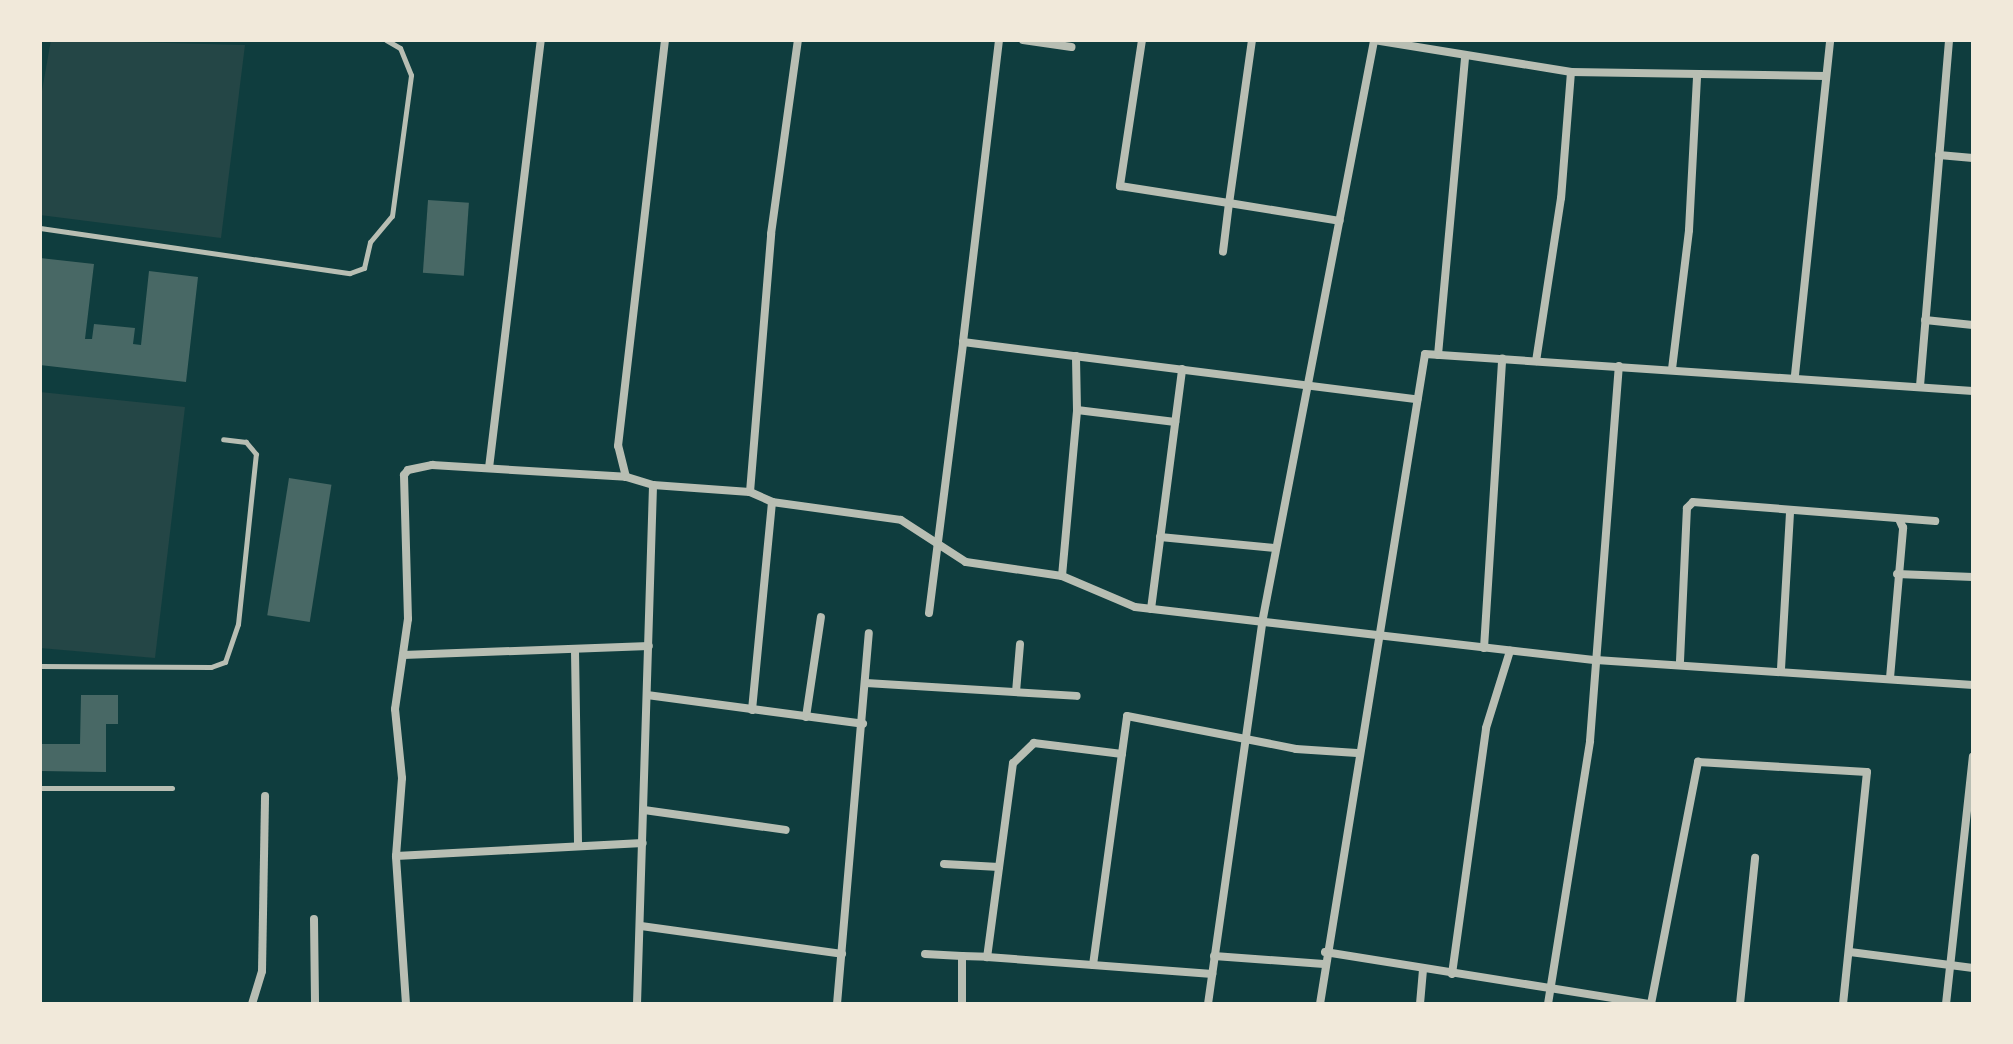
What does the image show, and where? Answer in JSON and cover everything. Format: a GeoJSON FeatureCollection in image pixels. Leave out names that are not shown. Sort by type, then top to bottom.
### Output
{"type":"FeatureCollection","features":[{"type":"Feature","properties":{"kind":"street"},"geometry":{"type":"LineString","coordinates":[[489,468],[541,40]]}},
{"type":"Feature","properties":{"kind":"street"},"geometry":{"type":"LineString","coordinates":[[626,477],[618,446],[620,402],[665,40]]}},
{"type":"Feature","properties":{"kind":"street"},"geometry":{"type":"LineString","coordinates":[[750,492],[771,234],[798,40]]}},
{"type":"Feature","properties":{"kind":"street"},"geometry":{"type":"LineString","coordinates":[[929,613],[935,543],[963,342],[999,40]]}},
{"type":"Feature","properties":{"kind":"street"},"geometry":{"type":"LineString","coordinates":[[1023,40],[1071,47]]}},
{"type":"Feature","properties":{"kind":"street"},"geometry":{"type":"LineString","coordinates":[[1142,40],[1120,186],[1340,221]]}},
{"type":"Feature","properties":{"kind":"street"},"geometry":{"type":"LineString","coordinates":[[1223,252],[1252,40]]}},
{"type":"Feature","properties":{"kind":"street"},"geometry":{"type":"LineString","coordinates":[[1208,1004],[1262,623],[1374,40],[1571,72],[1826,76]]}},
{"type":"Feature","properties":{"kind":"street"},"geometry":{"type":"LineString","coordinates":[[1795,375],[1830,40]]}},
{"type":"Feature","properties":{"kind":"street"},"geometry":{"type":"LineString","coordinates":[[1920,386],[1949,40]]}},
{"type":"Feature","properties":{"kind":"street"},"geometry":{"type":"LineString","coordinates":[[1438,355],[1465,57]]}},
{"type":"Feature","properties":{"kind":"street"},"geometry":{"type":"LineString","coordinates":[[1536,361],[1561,198],[1571,72]]}},
{"type":"Feature","properties":{"kind":"street"},"geometry":{"type":"LineString","coordinates":[[1672,369],[1689,230],[1697,75]]}},
{"type":"Feature","properties":{"kind":"street"},"geometry":{"type":"LineString","coordinates":[[1939,155],[1973,158]]}},
{"type":"Feature","properties":{"kind":"street"},"geometry":{"type":"LineString","coordinates":[[1925,320],[1973,325]]}},
{"type":"Feature","properties":{"kind":"street"},"geometry":{"type":"LineString","coordinates":[[963,342],[1307,382],[1417,399]]}},
{"type":"Feature","properties":{"kind":"street"},"geometry":{"type":"LineString","coordinates":[[1320,1004],[1325,952],[1357,753],[1425,354],[1795,375],[1973,391]]}},
{"type":"Feature","properties":{"kind":"street"},"geometry":{"type":"LineString","coordinates":[[1062,576],[1077,410],[1076,356]]}},
{"type":"Feature","properties":{"kind":"street"},"geometry":{"type":"LineString","coordinates":[[1484,648],[1502,359]]}},
{"type":"Feature","properties":{"kind":"street"},"geometry":{"type":"LineString","coordinates":[[1548,1004],[1590,741],[1619,366]]}},
{"type":"Feature","properties":{"kind":"street"},"geometry":{"type":"LineString","coordinates":[[1151,609],[1182,369]]}},
{"type":"Feature","properties":{"kind":"street"},"geometry":{"type":"LineString","coordinates":[[1077,410],[1175,422]]}},
{"type":"Feature","properties":{"kind":"street"},"geometry":{"type":"LineString","coordinates":[[406,1004],[396,856],[402,778],[396,685],[408,619],[404,475],[420,465],[626,477],[653,485],[750,492],[772,502],[901,520],[914,524],[935,543],[976,565],[1062,576],[1151,609],[1596,660],[1680,661],[1973,685]]}},
{"type":"Feature","properties":{"kind":"street"},"geometry":{"type":"LineString","coordinates":[[637,1004],[653,485]]}},
{"type":"Feature","properties":{"kind":"street"},"geometry":{"type":"LineString","coordinates":[[752,710],[772,502]]}},
{"type":"Feature","properties":{"kind":"street"},"geometry":{"type":"LineString","coordinates":[[1680,661],[1687,508],[1693,502],[1935,521]]}},
{"type":"Feature","properties":{"kind":"street"},"geometry":{"type":"LineString","coordinates":[[1781,669],[1790,512]]}},
{"type":"Feature","properties":{"kind":"street"},"geometry":{"type":"LineString","coordinates":[[1890,678],[1903,528],[1899,519]]}},
{"type":"Feature","properties":{"kind":"street"},"geometry":{"type":"LineString","coordinates":[[1160,537],[1275,548]]}},
{"type":"Feature","properties":{"kind":"street"},"geometry":{"type":"LineString","coordinates":[[1897,574],[1973,577]]}},
{"type":"Feature","properties":{"kind":"street"},"geometry":{"type":"LineString","coordinates":[[806,717],[821,617]]}},
{"type":"Feature","properties":{"kind":"street"},"geometry":{"type":"LineString","coordinates":[[837,1004],[869,633]]}},
{"type":"Feature","properties":{"kind":"street"},"geometry":{"type":"LineString","coordinates":[[1016,692],[1020,644]]}},
{"type":"Feature","properties":{"kind":"street"},"geometry":{"type":"LineString","coordinates":[[403,655],[649,646]]}},
{"type":"Feature","properties":{"kind":"street"},"geometry":{"type":"LineString","coordinates":[[575,651],[578,846]]}},
{"type":"Feature","properties":{"kind":"street"},"geometry":{"type":"LineString","coordinates":[[1452,974],[1486,728],[1510,651]]}},
{"type":"Feature","properties":{"kind":"street"},"geometry":{"type":"LineString","coordinates":[[866,683],[1077,696]]}},
{"type":"Feature","properties":{"kind":"street"},"geometry":{"type":"LineString","coordinates":[[647,695],[863,724]]}},
{"type":"Feature","properties":{"kind":"street"},"geometry":{"type":"LineString","coordinates":[[1093,965],[1127,716],[1296,749],[1357,753]]}},
{"type":"Feature","properties":{"kind":"street"},"geometry":{"type":"LineString","coordinates":[[987,957],[1013,763],[1034,743],[1122,754]]}},
{"type":"Feature","properties":{"kind":"street"},"geometry":{"type":"LineString","coordinates":[[1946,1004],[1973,756]]}},
{"type":"Feature","properties":{"kind":"street"},"geometry":{"type":"LineString","coordinates":[[1325,952],[1650,1004],[1698,762],[1867,772],[1843,1004]]}},
{"type":"Feature","properties":{"kind":"street"},"geometry":{"type":"LineString","coordinates":[[252,1004],[262,971],[265,796]]}},
{"type":"Feature","properties":{"kind":"street"},"geometry":{"type":"LineString","coordinates":[[644,810],[786,830]]}},
{"type":"Feature","properties":{"kind":"street"},"geometry":{"type":"LineString","coordinates":[[396,856],[643,843]]}},
{"type":"Feature","properties":{"kind":"street"},"geometry":{"type":"LineString","coordinates":[[1740,1004],[1755,858]]}},
{"type":"Feature","properties":{"kind":"street"},"geometry":{"type":"LineString","coordinates":[[944,864],[999,867]]}},
{"type":"Feature","properties":{"kind":"street"},"geometry":{"type":"LineString","coordinates":[[314,919],[315,1004]]}},
{"type":"Feature","properties":{"kind":"street"},"geometry":{"type":"LineString","coordinates":[[641,926],[842,954]]}},
{"type":"Feature","properties":{"kind":"street"},"geometry":{"type":"LineString","coordinates":[[1850,952],[1973,968]]}},
{"type":"Feature","properties":{"kind":"street"},"geometry":{"type":"LineString","coordinates":[[925,954],[1212,974]]}},
{"type":"Feature","properties":{"kind":"street"},"geometry":{"type":"LineString","coordinates":[[962,956],[962,1004]]}},
{"type":"Feature","properties":{"kind":"street"},"geometry":{"type":"LineString","coordinates":[[1214,956],[1324,964]]}},
{"type":"Feature","properties":{"kind":"street"},"geometry":{"type":"LineString","coordinates":[[1420,1004],[1423,970]]}},
{"type":"Feature","properties":{"kind":"lane"},"geometry":{"type":"LineString","coordinates":[[40,228],[350,273],[364,268],[370,242],[392,216],[411,75],[400,48],[386,40]]}},
{"type":"Feature","properties":{"kind":"lane"},"geometry":{"type":"LineString","coordinates":[[40,666],[211,667],[225,662],[238,624],[256,454],[246,442],[223,439]]}},
{"type":"Feature","properties":{"kind":"lane"},"geometry":{"type":"LineString","coordinates":[[40,788],[172,788]]}},
{"type":"Feature","properties":{"kind":"shaded area"},"geometry":{"type":"Polygon","coordinates":[[[51,40],[245,45],[221,238],[40,215],[40,102],[51,40]]]}},
{"type":"Feature","properties":{"kind":"shaded area"},"geometry":{"type":"Polygon","coordinates":[[[40,392],[185,407],[155,658],[40,648],[40,392]]]}},
{"type":"Feature","properties":{"kind":"building"},"geometry":{"type":"Polygon","coordinates":[[[428,200],[469,203],[464,276],[423,273],[428,200]]]}},
{"type":"Feature","properties":{"kind":"building"},"geometry":{"type":"Polygon","coordinates":[[[40,258],[94,264],[85,339],[92,339],[94,324],[135,328],[133,344],[141,345],[149,271],[198,277],[186,382],[40,365],[40,258]]]}},
{"type":"Feature","properties":{"kind":"building"},"geometry":{"type":"Polygon","coordinates":[[[289,478],[331,485],[310,622],[267,615],[289,478]]]}},
{"type":"Feature","properties":{"kind":"building"},"geometry":{"type":"Polygon","coordinates":[[[81,695],[118,695],[118,724],[106,724],[106,772],[40,771],[40,744],[80,744],[81,695]]]}}]}
